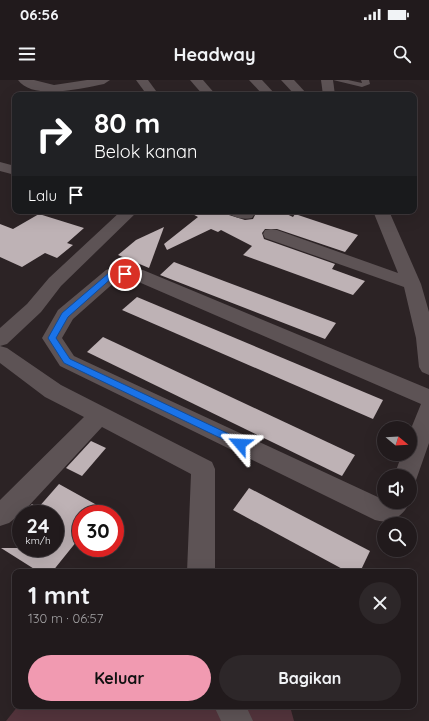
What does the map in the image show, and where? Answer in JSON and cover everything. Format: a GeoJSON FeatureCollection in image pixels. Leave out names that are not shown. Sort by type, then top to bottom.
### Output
{"type":"FeatureCollection","features":[{"type":"Feature","properties":{"kind":"street"},"geometry":{"type":"LineString","coordinates":[[24,80],[32,85],[51,90],[86,81],[104,80]]}},
{"type":"Feature","properties":{"kind":"street"},"geometry":{"type":"LineString","coordinates":[[142,80],[151,92]]}},
{"type":"Feature","properties":{"kind":"street"},"geometry":{"type":"LineString","coordinates":[[196,80],[207,92]]}},
{"type":"Feature","properties":{"kind":"street"},"geometry":{"type":"LineString","coordinates":[[254,80],[267,92]]}},
{"type":"Feature","properties":{"kind":"street"},"geometry":{"type":"LineString","coordinates":[[287,80],[299,92]]}},
{"type":"Feature","properties":{"kind":"street"},"geometry":{"type":"LineString","coordinates":[[326,80],[329,87],[329,92]]}},
{"type":"Feature","properties":{"kind":"street"},"geometry":{"type":"LineString","coordinates":[[86,81],[95,92]]}},
{"type":"Feature","properties":{"kind":"street"},"geometry":{"type":"LineString","coordinates":[[0,166],[12,170]]}},
{"type":"Feature","properties":{"kind":"street"},"geometry":{"type":"LineString","coordinates":[[0,339],[34,308],[55,282],[124,214]]}},
{"type":"Feature","properties":{"kind":"street"},"geometry":{"type":"LineString","coordinates":[[382,214],[412,284],[428,338],[429,367]]}},
{"type":"Feature","properties":{"kind":"street"},"geometry":{"type":"LineString","coordinates":[[271,234],[412,284]]}},
{"type":"Feature","properties":{"kind":"street"},"geometry":{"type":"LineString","coordinates":[[388,509],[384,512],[377,509],[67,361],[52,338],[65,315],[112,274],[137,274],[429,398]]}},
{"type":"Feature","properties":{"kind":"street"},"geometry":{"type":"LineString","coordinates":[[0,352],[53,391],[203,469],[201,569]]}},
{"type":"Feature","properties":{"kind":"street"},"geometry":{"type":"LineString","coordinates":[[408,469],[429,409]]}},
{"type":"Feature","properties":{"kind":"street"},"geometry":{"type":"LineString","coordinates":[[0,515],[15,503],[100,415]]}},
{"type":"Feature","properties":{"kind":"street"},"geometry":{"type":"LineString","coordinates":[[231,709],[237,721]]}},
{"type":"Feature","properties":{"kind":"lane"},"geometry":{"type":"LineString","coordinates":[[337,80],[366,84],[364,80]]}},
{"type":"Feature","properties":{"kind":"shaded area"},"geometry":{"type":"Polygon","coordinates":[[[16,709],[290,709],[294,721],[6,721],[16,709]]]}},
{"type":"Feature","properties":{"kind":"building"},"geometry":{"type":"Polygon","coordinates":[[[39,214],[84,228],[67,243],[73,245],[57,258],[45,253],[22,267],[0,257],[0,224],[13,229],[39,214]]]}},
{"type":"Feature","properties":{"kind":"building"},"geometry":{"type":"Polygon","coordinates":[[[192,214],[226,214],[245,220],[253,219],[254,214],[286,214],[293,217],[295,214],[358,235],[345,252],[277,229],[265,229],[262,233],[264,239],[335,264],[332,269],[365,281],[353,295],[243,255],[252,246],[221,230],[218,232],[211,229],[167,250],[164,244],[198,217],[192,214]]]}},
{"type":"Feature","properties":{"kind":"building"},"geometry":{"type":"Polygon","coordinates":[[[164,227],[149,268],[118,255],[136,240],[164,227]]]}},
{"type":"Feature","properties":{"kind":"building"},"geometry":{"type":"Polygon","coordinates":[[[174,262],[336,323],[325,339],[160,275],[174,262]]]}},
{"type":"Feature","properties":{"kind":"building"},"geometry":{"type":"Polygon","coordinates":[[[137,297],[383,400],[373,419],[122,310],[137,297]]]}},
{"type":"Feature","properties":{"kind":"building"},"geometry":{"type":"Polygon","coordinates":[[[103,337],[355,455],[342,476],[87,352],[103,337]]]}},
{"type":"Feature","properties":{"kind":"building"},"geometry":{"type":"Polygon","coordinates":[[[91,441],[106,448],[82,476],[66,468],[91,441]]]}},
{"type":"Feature","properties":{"kind":"building"},"geometry":{"type":"Polygon","coordinates":[[[59,484],[97,505],[72,505],[72,547],[54,569],[34,569],[15,557],[64,557],[64,505],[41,505],[59,484]]]}},
{"type":"Feature","properties":{"kind":"building"},"geometry":{"type":"Polygon","coordinates":[[[249,488],[370,551],[361,569],[342,569],[233,510],[249,488]]]}},
{"type":"Feature","properties":{"kind":"building"},"geometry":{"type":"Polygon","coordinates":[[[1,548],[12,548],[12,555],[1,548]]]}},
{"type":"Feature","properties":{"kind":"route"},"geometry":{"type":"LineString","coordinates":[[125,274],[112,274],[65,315],[52,338],[67,361],[240,444]]}}]}
